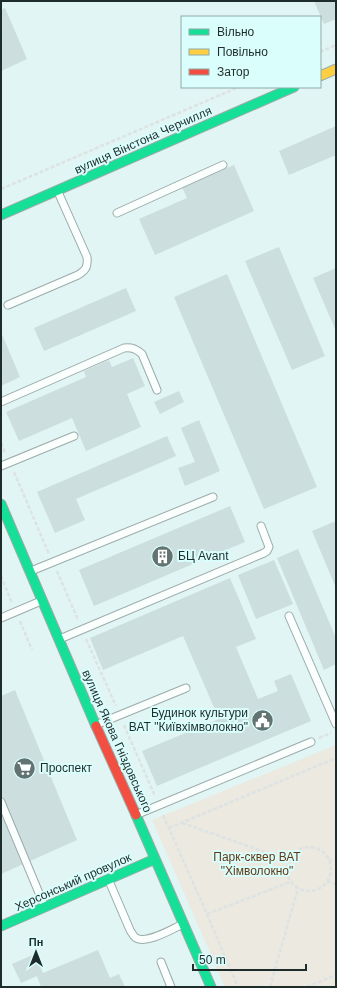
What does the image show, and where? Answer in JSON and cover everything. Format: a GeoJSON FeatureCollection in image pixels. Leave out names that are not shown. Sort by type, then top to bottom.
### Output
{"type":"FeatureCollection","features":[{"type":"Feature","properties":{"kind":"street"},"geometry":{"type":"LineString","coordinates":[[321,76],[336,69]]}},
{"type":"Feature","properties":{"kind":"street","name":"вулиця Вінстона Черчилля"},"geometry":{"type":"LineString","coordinates":[[1,215],[292,88]]}},
{"type":"Feature","properties":{"kind":"street","name":"вулиця Якова Гніздовського"},"geometry":{"type":"LineString","coordinates":[[1,504],[211,987]]}},
{"type":"Feature","properties":{"kind":"street","name":"Херсонський провулок"},"geometry":{"type":"LineString","coordinates":[[1,926],[155,859]]}},
{"type":"Feature","properties":{"kind":"lane"},"geometry":{"type":"LineString","coordinates":[[117,213],[223,165]]}},
{"type":"Feature","properties":{"kind":"lane"},"geometry":{"type":"LineString","coordinates":[[8,305],[85,271],[87,257],[58,190]]}},
{"type":"Feature","properties":{"kind":"lane"},"geometry":{"type":"LineString","coordinates":[[1,402],[124,348],[131,347],[142,354],[157,390]]}},
{"type":"Feature","properties":{"kind":"lane"},"geometry":{"type":"LineString","coordinates":[[1,466],[74,436]]}},
{"type":"Feature","properties":{"kind":"lane"},"geometry":{"type":"LineString","coordinates":[[30,572],[213,497]]}},
{"type":"Feature","properties":{"kind":"lane"},"geometry":{"type":"LineString","coordinates":[[59,639],[264,553],[269,547],[261,526]]}},
{"type":"Feature","properties":{"kind":"lane"},"geometry":{"type":"LineString","coordinates":[[1,618],[43,600]]}},
{"type":"Feature","properties":{"kind":"lane"},"geometry":{"type":"LineString","coordinates":[[288,616],[336,724]]}},
{"type":"Feature","properties":{"kind":"lane"},"geometry":{"type":"LineString","coordinates":[[96,725],[186,688]]}},
{"type":"Feature","properties":{"kind":"lane"},"geometry":{"type":"LineString","coordinates":[[136,815],[311,742]]}},
{"type":"Feature","properties":{"kind":"lane"},"geometry":{"type":"LineString","coordinates":[[1,802],[45,907]]}},
{"type":"Feature","properties":{"kind":"lane"},"geometry":{"type":"LineString","coordinates":[[108,879],[134,937],[142,940],[150,939],[184,924]]}},
{"type":"Feature","properties":{"kind":"lane"},"geometry":{"type":"LineString","coordinates":[[160,962],[171,987]]}},
{"type":"Feature","properties":{"kind":"path"},"geometry":{"type":"LineString","coordinates":[[321,52],[336,45]]}},
{"type":"Feature","properties":{"kind":"path"},"geometry":{"type":"LineString","coordinates":[[1,189],[237,88]]}},
{"type":"Feature","properties":{"kind":"path"},"geometry":{"type":"LineString","coordinates":[[311,742],[336,731]]}},
{"type":"Feature","properties":{"kind":"path"},"geometry":{"type":"LineString","coordinates":[[169,828],[336,758]]}},
{"type":"Feature","properties":{"kind":"path"},"geometry":{"type":"LineString","coordinates":[[182,823],[288,860]]}},
{"type":"Feature","properties":{"kind":"path"},"geometry":{"type":"LineString","coordinates":[[306,847],[313,847],[320,850],[329,861],[331,868],[330,875],[327,881],[316,889],[310,891],[298,888],[290,882],[287,875],[288,860],[292,854],[298,850],[306,847]]}},
{"type":"Feature","properties":{"kind":"path"},"geometry":{"type":"LineString","coordinates":[[329,861],[336,858]]}},
{"type":"Feature","properties":{"kind":"path"},"geometry":{"type":"LineString","coordinates":[[327,881],[336,884]]}},
{"type":"Feature","properties":{"kind":"path"},"geometry":{"type":"LineString","coordinates":[[207,914],[290,882]]}},
{"type":"Feature","properties":{"kind":"path"},"geometry":{"type":"LineString","coordinates":[[270,987],[298,888]]}},
{"type":"Feature","properties":{"kind":"path"},"geometry":{"type":"LineString","coordinates":[[307,987],[336,975]]}},
{"type":"Feature","properties":{"kind":"green space","name":"Парк-сквер ВАТ \"Хімволокно\""},"geometry":{"type":"Polygon","coordinates":[[[336,745],[336,987],[225,987],[152,820],[336,745]]]}},
{"type":"Feature","properties":{"kind":"building"},"geometry":{"type":"Polygon","coordinates":[[[314,1],[336,1],[336,19],[324,24],[314,1]]]}},
{"type":"Feature","properties":{"kind":"building"},"geometry":{"type":"Polygon","coordinates":[[[5,8],[27,59],[1,71],[1,10],[5,8]]]}},
{"type":"Feature","properties":{"kind":"building"},"geometry":{"type":"Polygon","coordinates":[[[336,126],[336,155],[289,175],[279,151],[336,126]]]}},
{"type":"Feature","properties":{"kind":"building"},"geometry":{"type":"Polygon","coordinates":[[[234,165],[254,211],[155,255],[139,219],[187,198],[182,187],[234,165]]]}},
{"type":"Feature","properties":{"kind":"building"},"geometry":{"type":"Polygon","coordinates":[[[279,247],[325,356],[292,370],[245,261],[279,247]]]}},
{"type":"Feature","properties":{"kind":"building"},"geometry":{"type":"Polygon","coordinates":[[[336,268],[336,331],[313,278],[336,268]]]}},
{"type":"Feature","properties":{"kind":"building"},"geometry":{"type":"Polygon","coordinates":[[[227,274],[317,487],[264,509],[174,297],[227,274]]]}},
{"type":"Feature","properties":{"kind":"building"},"geometry":{"type":"Polygon","coordinates":[[[126,288],[136,311],[44,351],[34,328],[126,288]]]}},
{"type":"Feature","properties":{"kind":"building"},"geometry":{"type":"Polygon","coordinates":[[[1,332],[20,377],[1,386],[1,332]]]}},
{"type":"Feature","properties":{"kind":"building"},"geometry":{"type":"Polygon","coordinates":[[[133,358],[145,386],[127,394],[141,427],[86,451],[72,418],[19,441],[6,412],[86,377],[84,371],[109,360],[112,367],[133,358]]]}},
{"type":"Feature","properties":{"kind":"building"},"geometry":{"type":"Polygon","coordinates":[[[179,391],[184,402],[160,414],[154,402],[179,391]]]}},
{"type":"Feature","properties":{"kind":"building"},"geometry":{"type":"Polygon","coordinates":[[[199,420],[220,471],[185,486],[178,468],[195,462],[181,428],[199,420]]]}},
{"type":"Feature","properties":{"kind":"building"},"geometry":{"type":"Polygon","coordinates":[[[167,436],[176,456],[76,499],[85,520],[55,533],[37,492],[167,436]]]}},
{"type":"Feature","properties":{"kind":"building","name":"БЦ Avant"},"geometry":{"type":"Polygon","coordinates":[[[230,506],[245,542],[94,606],[79,570],[230,506]]]}},
{"type":"Feature","properties":{"kind":"building"},"geometry":{"type":"Polygon","coordinates":[[[336,521],[336,588],[312,531],[336,521]]]}},
{"type":"Feature","properties":{"kind":"building"},"geometry":{"type":"Polygon","coordinates":[[[298,549],[336,638],[336,664],[324,670],[277,558],[298,549]]]}},
{"type":"Feature","properties":{"kind":"building"},"geometry":{"type":"Polygon","coordinates":[[[274,560],[293,604],[256,619],[238,575],[274,560]]]}},
{"type":"Feature","properties":{"kind":"building"},"geometry":{"type":"Polygon","coordinates":[[[230,578],[256,639],[236,647],[258,699],[278,691],[274,681],[291,674],[311,721],[157,786],[142,751],[219,719],[183,636],[103,670],[90,638],[230,578]]]}},
{"type":"Feature","properties":{"kind":"building","name":"Проспект"},"geometry":{"type":"Polygon","coordinates":[[[15,690],[77,840],[1,874],[1,696],[15,690]]]}},
{"type":"Feature","properties":{"kind":"building"},"geometry":{"type":"Polygon","coordinates":[[[98,950],[110,978],[119,974],[125,987],[41,987],[37,976],[21,983],[12,964],[35,954],[43,973],[98,950]]]}},
{"type":"Feature","properties":{"kind":"traffic: fast"},"geometry":{"type":"LineString","coordinates":[[1,215],[292,88]]}},
{"type":"Feature","properties":{"kind":"traffic: fast"},"geometry":{"type":"LineString","coordinates":[[1,504],[96,726]]}},
{"type":"Feature","properties":{"kind":"traffic: fast"},"geometry":{"type":"LineString","coordinates":[[136,815],[211,987]]}},
{"type":"Feature","properties":{"kind":"traffic: fast"},"geometry":{"type":"LineString","coordinates":[[1,926],[155,859]]}},
{"type":"Feature","properties":{"kind":"traffic: slow"},"geometry":{"type":"LineString","coordinates":[[321,76],[336,69]]}},
{"type":"Feature","properties":{"kind":"traffic: jam"},"geometry":{"type":"LineString","coordinates":[[96,726],[136,815]]}},
{"type":"Feature","properties":{"kind":"place","name":"БЦ Avant"},"geometry":{"type":"Point","coordinates":[162,556]}},
{"type":"Feature","properties":{"kind":"place","name":"Будинок культури ВАТ \"Київхімволокно\""},"geometry":{"type":"Point","coordinates":[263,720]}},
{"type":"Feature","properties":{"kind":"place","name":"Проспект"},"geometry":{"type":"Point","coordinates":[24,768]}}]}
